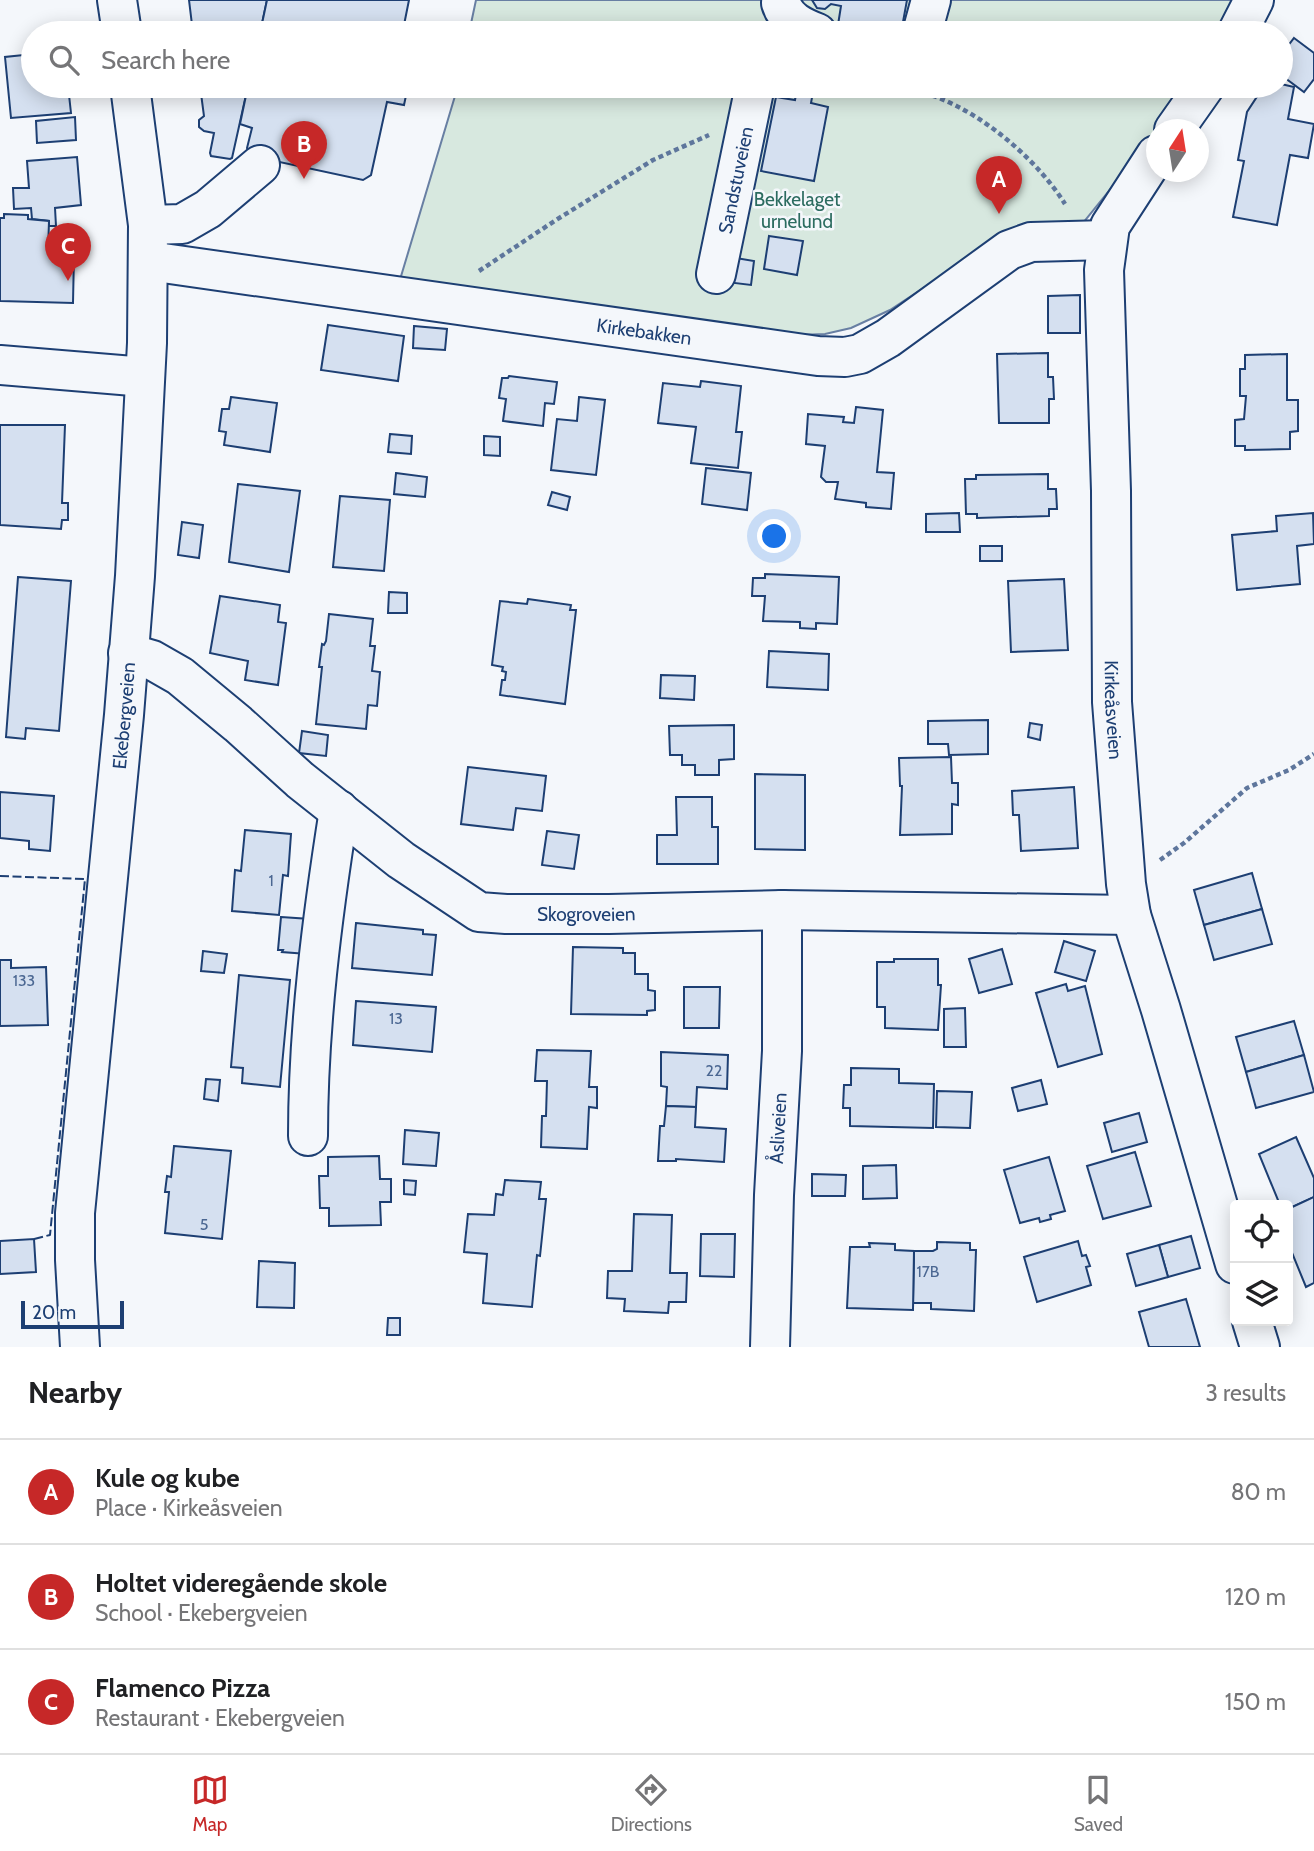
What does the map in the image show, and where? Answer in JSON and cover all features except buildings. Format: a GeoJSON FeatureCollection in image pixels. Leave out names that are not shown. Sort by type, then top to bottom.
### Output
{"type":"FeatureCollection","features":[{"type":"Feature","properties":{"kind":"street"},"geometry":{"type":"LineString","coordinates":[[117,0],[120,21]]}},
{"type":"Feature","properties":{"kind":"street"},"geometry":{"type":"LineString","coordinates":[[925,21],[931,0]]}},
{"type":"Feature","properties":{"kind":"street"},"geometry":{"type":"LineString","coordinates":[[1243,21],[1254,0]]}},
{"type":"Feature","properties":{"kind":"street"},"geometry":{"type":"LineString","coordinates":[[778,12],[795,21]]}},
{"type":"Feature","properties":{"kind":"street","name":"Ekebergveien"},"geometry":{"type":"LineString","coordinates":[[80,1347],[75,1261],[76,1201],[115,815],[135,576],[145,377],[149,243],[131,98]]}},
{"type":"Feature","properties":{"kind":"street","name":"Sandstuveien"},"geometry":{"type":"LineString","coordinates":[[716,274],[753,98]]}},
{"type":"Feature","properties":{"kind":"street"},"geometry":{"type":"LineString","coordinates":[[1182,119],[1197,98]]}},
{"type":"Feature","properties":{"kind":"street"},"geometry":{"type":"LineString","coordinates":[[149,243],[208,209],[260,165]]}},
{"type":"Feature","properties":{"kind":"street","name":"Kirkeåsveien"},"geometry":{"type":"LineString","coordinates":[[1146,172],[1110,226],[1093,240],[1104,270],[1112,517],[1112,702],[1128,900],[1235,1263]]}},
{"type":"Feature","properties":{"kind":"street","name":"Kirkebakken"},"geometry":{"type":"LineString","coordinates":[[149,243],[305,284],[818,356],[845,357],[860,354],[888,338],[1009,250],[1031,242],[1093,240]]}},
{"type":"Feature","properties":{"kind":"street"},"geometry":{"type":"LineString","coordinates":[[0,365],[145,377]]}},
{"type":"Feature","properties":{"kind":"street","name":"Skogroveien"},"geometry":{"type":"LineString","coordinates":[[128,653],[152,660],[180,676],[239,724],[300,780],[401,860],[479,912],[609,914],[1128,900]]}},
{"type":"Feature","properties":{"kind":"street"},"geometry":{"type":"LineString","coordinates":[[308,1136],[308,1066],[327,887],[339,810]]}},
{"type":"Feature","properties":{"kind":"street","name":"Åsliveien"},"geometry":{"type":"LineString","coordinates":[[771,1347],[774,1195],[782,1051],[782,910]]}},
{"type":"Feature","properties":{"kind":"street"},"geometry":{"type":"LineString","coordinates":[[1254,1326],[1260,1347]]}},
{"type":"Feature","properties":{"kind":"path"},"geometry":{"type":"LineString","coordinates":[[940,98],[963,109],[1016,146],[1054,186],[1068,209],[1093,240]]}},
{"type":"Feature","properties":{"kind":"path"},"geometry":{"type":"LineString","coordinates":[[444,302],[463,283],[495,259],[653,160],[704,136],[747,125]]}},
{"type":"Feature","properties":{"kind":"path"},"geometry":{"type":"LineString","coordinates":[[1128,900],[1184,843],[1247,788],[1289,770],[1314,754]]}},
{"type":"Feature","properties":{"kind":"green space"},"geometry":{"type":"Polygon","coordinates":[[[476,0],[1242,0],[1234,21],[472,21],[476,0]]]}},
{"type":"Feature","properties":{"kind":"green space","name":"Bekkelaget urnelund"},"geometry":{"type":"Polygon","coordinates":[[[454,98],[1184,98],[1167,119],[1146,119],[1146,145],[1079,228],[954,268],[890,310],[851,328],[825,334],[770,336],[399,283],[454,98]]]}},
{"type":"Feature","properties":{"kind":"fence"},"geometry":{"type":"LineString","coordinates":[[0,876],[85,879],[50,1235],[34,1239]]}},
{"type":"Feature","properties":{"kind":"place","name":"Holtet videregående skole"},"geometry":{"type":"Point","coordinates":[304,179]}},
{"type":"Feature","properties":{"kind":"place","name":"Kule og kube"},"geometry":{"type":"Point","coordinates":[999,214]}},
{"type":"Feature","properties":{"kind":"place","name":"Flamenco Pizza"},"geometry":{"type":"Point","coordinates":[68,281]}}]}
